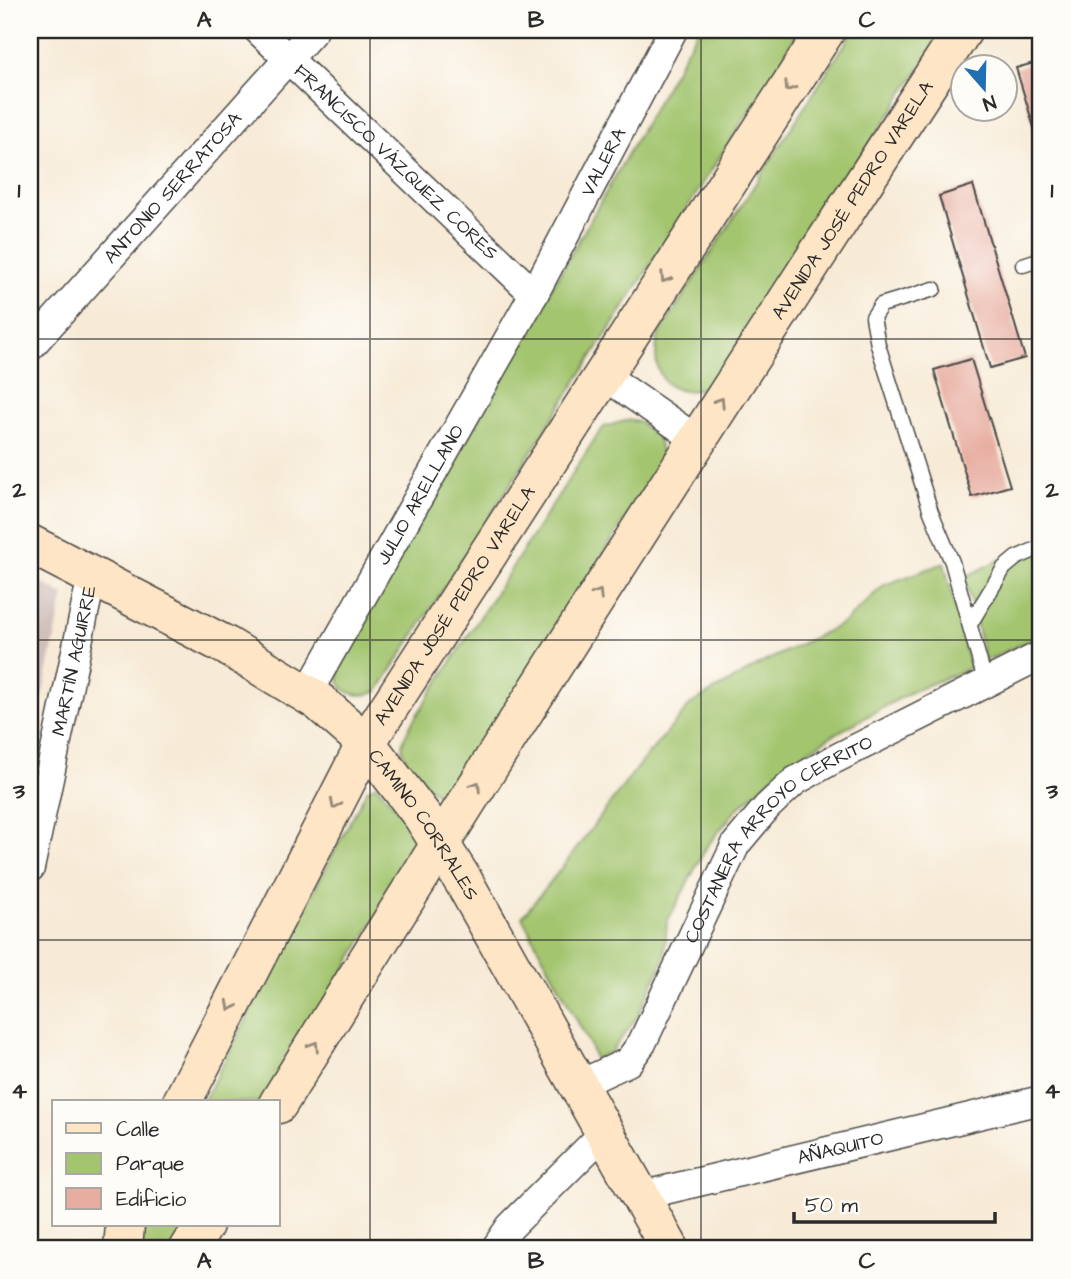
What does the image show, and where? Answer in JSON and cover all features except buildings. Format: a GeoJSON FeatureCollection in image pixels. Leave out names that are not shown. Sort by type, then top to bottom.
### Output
{"type":"FeatureCollection","features":[{"type":"Feature","properties":{"kind":"street","name":"FRANCISCO VÁZQUEZ CORES"},"geometry":{"type":"LineString","coordinates":[[258,30],[534,294]]}},
{"type":"Feature","properties":{"kind":"street","name":"ANTONIO SERRATOSA"},"geometry":{"type":"LineString","coordinates":[[30,347],[314,30]]}},
{"type":"Feature","properties":{"kind":"street","name":"VALERA"},"geometry":{"type":"LineString","coordinates":[[534,294],[673,30]]}},
{"type":"Feature","properties":{"kind":"street","name":"AVENIDA JOSÉ PEDRO VARELA"},"geometry":{"type":"LineString","coordinates":[[183,1100],[366,743],[826,30]]}},
{"type":"Feature","properties":{"kind":"street","name":"AVENIDA JOSÉ PEDRO VARELA"},"geometry":{"type":"LineString","coordinates":[[280,1101],[439,843],[696,439],[963,30]]}},
{"type":"Feature","properties":{"kind":"street","name":"JULIO ARELLANO"},"geometry":{"type":"LineString","coordinates":[[307,694],[534,294]]}},
{"type":"Feature","properties":{"kind":"street"},"geometry":{"type":"LineString","coordinates":[[602,374],[696,439]]}},
{"type":"Feature","properties":{"kind":"street","name":"CAMINO CORRALES"},"geometry":{"type":"LineString","coordinates":[[30,544],[227,646],[307,694],[366,743],[423,817],[464,882],[670,1249]]}},
{"type":"Feature","properties":{"kind":"street","name":"MARTÍN AGUIRRE"},"geometry":{"type":"LineString","coordinates":[[30,868],[92,576]]}},
{"type":"Feature","properties":{"kind":"street","name":"COSTANERA ARROYO CERRITO"},"geometry":{"type":"LineString","coordinates":[[578,1085],[628,1062],[642,1043],[736,844],[767,807],[795,782],[829,762],[1041,656]]}},
{"type":"Feature","properties":{"kind":"street","name":"AÑAQUITO"},"geometry":{"type":"LineString","coordinates":[[640,1196],[1041,1100]]}},
{"type":"Feature","properties":{"kind":"street"},"geometry":{"type":"LineString","coordinates":[[495,1249],[510,1227],[604,1133]]}},
{"type":"Feature","properties":{"kind":"street"},"geometry":{"type":"LineString","coordinates":[[123,1249],[125,1226]]}},
{"type":"Feature","properties":{"kind":"street"},"geometry":{"type":"LineString","coordinates":[[189,1249],[203,1226]]}},
{"type":"Feature","properties":{"kind":"lane"},"geometry":{"type":"LineString","coordinates":[[1023,265],[1041,259]]}},
{"type":"Feature","properties":{"kind":"lane"},"geometry":{"type":"LineString","coordinates":[[933,289],[881,305],[873,317],[878,345],[931,512],[952,562],[986,684]]}},
{"type":"Feature","properties":{"kind":"lane"},"geometry":{"type":"LineString","coordinates":[[970,624],[1004,568],[1016,558],[1041,547]]}},
{"type":"Feature","properties":{"kind":"shaded area"},"geometry":{"type":"Polygon","coordinates":[[[30,577],[64,595],[30,753],[30,577]]]}},
{"type":"Feature","properties":{"kind":"green space"},"geometry":{"type":"Polygon","coordinates":[[[698,30],[801,30],[378,691],[364,695],[350,693],[340,684],[339,677],[345,653],[698,30]]]}},
{"type":"Feature","properties":{"kind":"green space"},"geometry":{"type":"Polygon","coordinates":[[[854,30],[945,30],[710,386],[695,390],[672,387],[659,372],[659,334],[854,30]]]}},
{"type":"Feature","properties":{"kind":"green space"},"geometry":{"type":"Polygon","coordinates":[[[628,420],[639,422],[658,437],[662,460],[451,798],[445,799],[426,784],[407,761],[402,747],[405,736],[596,437],[604,427],[628,420]]]}},
{"type":"Feature","properties":{"kind":"green space"},"geometry":{"type":"Polygon","coordinates":[[[1041,539],[1041,635],[985,661],[965,577],[1041,539]]]}},
{"type":"Feature","properties":{"kind":"green space"},"geometry":{"type":"Polygon","coordinates":[[[944,563],[970,668],[913,691],[833,735],[788,764],[736,810],[707,846],[667,922],[664,959],[638,1016],[611,1052],[595,1059],[522,917],[639,765],[691,704],[764,662],[844,623],[884,585],[944,563]]]}},
{"type":"Feature","properties":{"kind":"green space"},"geometry":{"type":"Polygon","coordinates":[[[376,785],[423,838],[267,1100],[204,1100],[367,790],[376,785]]]}},
{"type":"Feature","properties":{"kind":"green space"},"geometry":{"type":"Polygon","coordinates":[[[145,1226],[188,1226],[174,1249],[139,1249],[145,1226]]]}}]}
